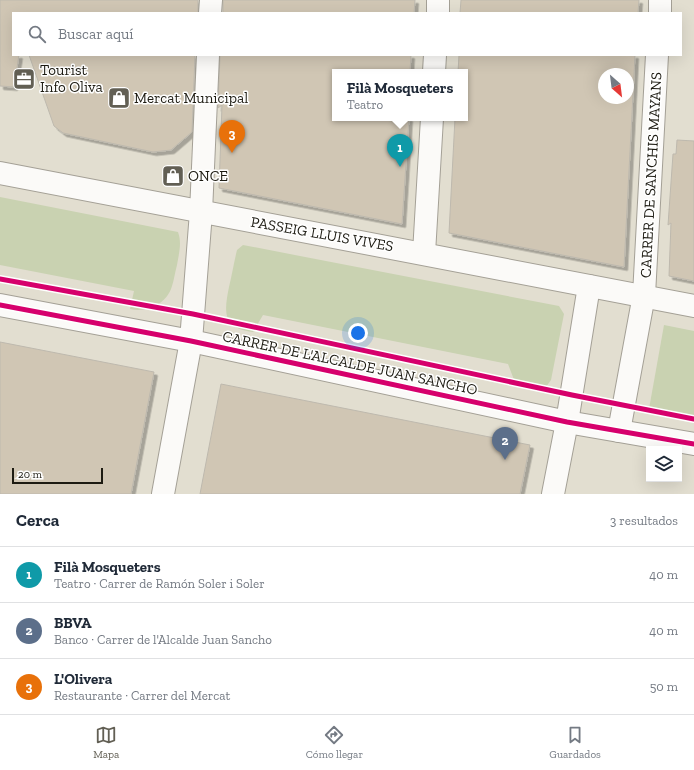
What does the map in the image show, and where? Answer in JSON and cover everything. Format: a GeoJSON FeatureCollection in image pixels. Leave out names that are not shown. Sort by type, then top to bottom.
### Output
{"type":"FeatureCollection","features":[{"type":"Feature","properties":{"kind":"street"},"geometry":{"type":"LineString","coordinates":[[210,12],[211,0]]}},
{"type":"Feature","properties":{"kind":"street"},"geometry":{"type":"LineString","coordinates":[[438,0],[438,12]]}},
{"type":"Feature","properties":{"kind":"street"},"geometry":{"type":"LineString","coordinates":[[660,0],[660,12]]}},
{"type":"Feature","properties":{"kind":"street"},"geometry":{"type":"LineString","coordinates":[[163,494],[191,341],[201,212],[208,56]]}},
{"type":"Feature","properties":{"kind":"street"},"geometry":{"type":"LineString","coordinates":[[434,69],[435,56]]}},
{"type":"Feature","properties":{"kind":"street","name":"CARRER DE SANCHIS MAYANS"},"geometry":{"type":"LineString","coordinates":[[619,431],[644,295],[657,56]]}},
{"type":"Feature","properties":{"kind":"street"},"geometry":{"type":"LineString","coordinates":[[424,253],[432,121]]}},
{"type":"Feature","properties":{"kind":"street","name":"PASSEIG LLUIS VIVES"},"geometry":{"type":"LineString","coordinates":[[0,173],[424,253],[589,286],[644,295],[694,306]]}},
{"type":"Feature","properties":{"kind":"street"},"geometry":{"type":"LineString","coordinates":[[553,494],[567,422],[589,286]]}},
{"type":"Feature","properties":{"kind":"street","name":"CARRER DE L'ALCALDE JUAN SANCHO"},"geometry":{"type":"LineString","coordinates":[[0,305],[191,341],[567,422],[694,444]]}},
{"type":"Feature","properties":{"kind":"green space"},"geometry":{"type":"Polygon","coordinates":[[[0,197],[178,232],[180,244],[177,265],[172,286],[166,298],[156,306],[143,310],[130,309],[134,291],[0,265],[0,197]]]}},
{"type":"Feature","properties":{"kind":"green space"},"geometry":{"type":"Polygon","coordinates":[[[243,245],[559,306],[564,314],[551,380],[546,387],[540,388],[516,385],[508,364],[263,315],[253,332],[235,327],[230,323],[226,311],[226,304],[237,250],[243,245]]]}},
{"type":"Feature","properties":{"kind":"green space"},"geometry":{"type":"Polygon","coordinates":[[[664,325],[694,331],[694,417],[649,409],[664,325]]]}},
{"type":"Feature","properties":{"kind":"building"},"geometry":{"type":"Polygon","coordinates":[[[0,0],[198,0],[198,12],[12,12],[12,56],[19,56],[14,87],[0,86],[0,0]]]}},
{"type":"Feature","properties":{"kind":"building"},"geometry":{"type":"Polygon","coordinates":[[[223,0],[415,0],[414,12],[223,12],[223,0]]]}},
{"type":"Feature","properties":{"kind":"building"},"geometry":{"type":"Polygon","coordinates":[[[461,0],[639,0],[638,12],[460,12],[461,0]]]}},
{"type":"Feature","properties":{"kind":"building","name":"Mercat Municipal"},"geometry":{"type":"Polygon","coordinates":[[[29,56],[195,56],[192,132],[171,150],[153,152],[63,133],[54,126],[29,56]]]}},
{"type":"Feature","properties":{"kind":"building"},"geometry":{"type":"Polygon","coordinates":[[[220,56],[411,56],[410,69],[332,69],[332,121],[409,121],[402,224],[219,188],[222,105],[218,108],[220,56]]]}},
{"type":"Feature","properties":{"kind":"building"},"geometry":{"type":"Polygon","coordinates":[[[459,56],[635,56],[634,74],[634,68],[598,68],[598,104],[632,104],[624,267],[449,233],[455,121],[468,121],[468,69],[458,69],[459,56]]]}},
{"type":"Feature","properties":{"kind":"building"},"geometry":{"type":"Polygon","coordinates":[[[677,140],[694,141],[694,281],[669,276],[671,223],[668,225],[673,154],[676,154],[677,140]]]}},
{"type":"Feature","properties":{"kind":"building"},"geometry":{"type":"Polygon","coordinates":[[[0,342],[154,372],[131,494],[0,494],[0,342]]]}},
{"type":"Feature","properties":{"kind":"building"},"geometry":{"type":"Polygon","coordinates":[[[221,384],[530,445],[520,494],[200,494],[221,384]]]}},
{"type":"Feature","properties":{"kind":"cycle path"},"geometry":{"type":"LineString","coordinates":[[0,279],[193,314],[572,395],[694,419]]}},
{"type":"Feature","properties":{"kind":"cycle path"},"geometry":{"type":"LineString","coordinates":[[0,305],[191,341],[567,422],[694,444]]}},
{"type":"Feature","properties":{"kind":"place","name":"Tourist Info Oliva"},"geometry":{"type":"Point","coordinates":[24,79]}},
{"type":"Feature","properties":{"kind":"place","name":"Mercat Municipal"},"geometry":{"type":"Point","coordinates":[119,98]}},
{"type":"Feature","properties":{"kind":"place","name":"L'Olivera"},"geometry":{"type":"Point","coordinates":[232,153]}},
{"type":"Feature","properties":{"kind":"place","name":"Filà Mosqueters"},"geometry":{"type":"Point","coordinates":[400,167]}},
{"type":"Feature","properties":{"kind":"place","name":"ONCE"},"geometry":{"type":"Point","coordinates":[173,176]}},
{"type":"Feature","properties":{"kind":"place","name":"BBVA"},"geometry":{"type":"Point","coordinates":[505,460]}}]}
